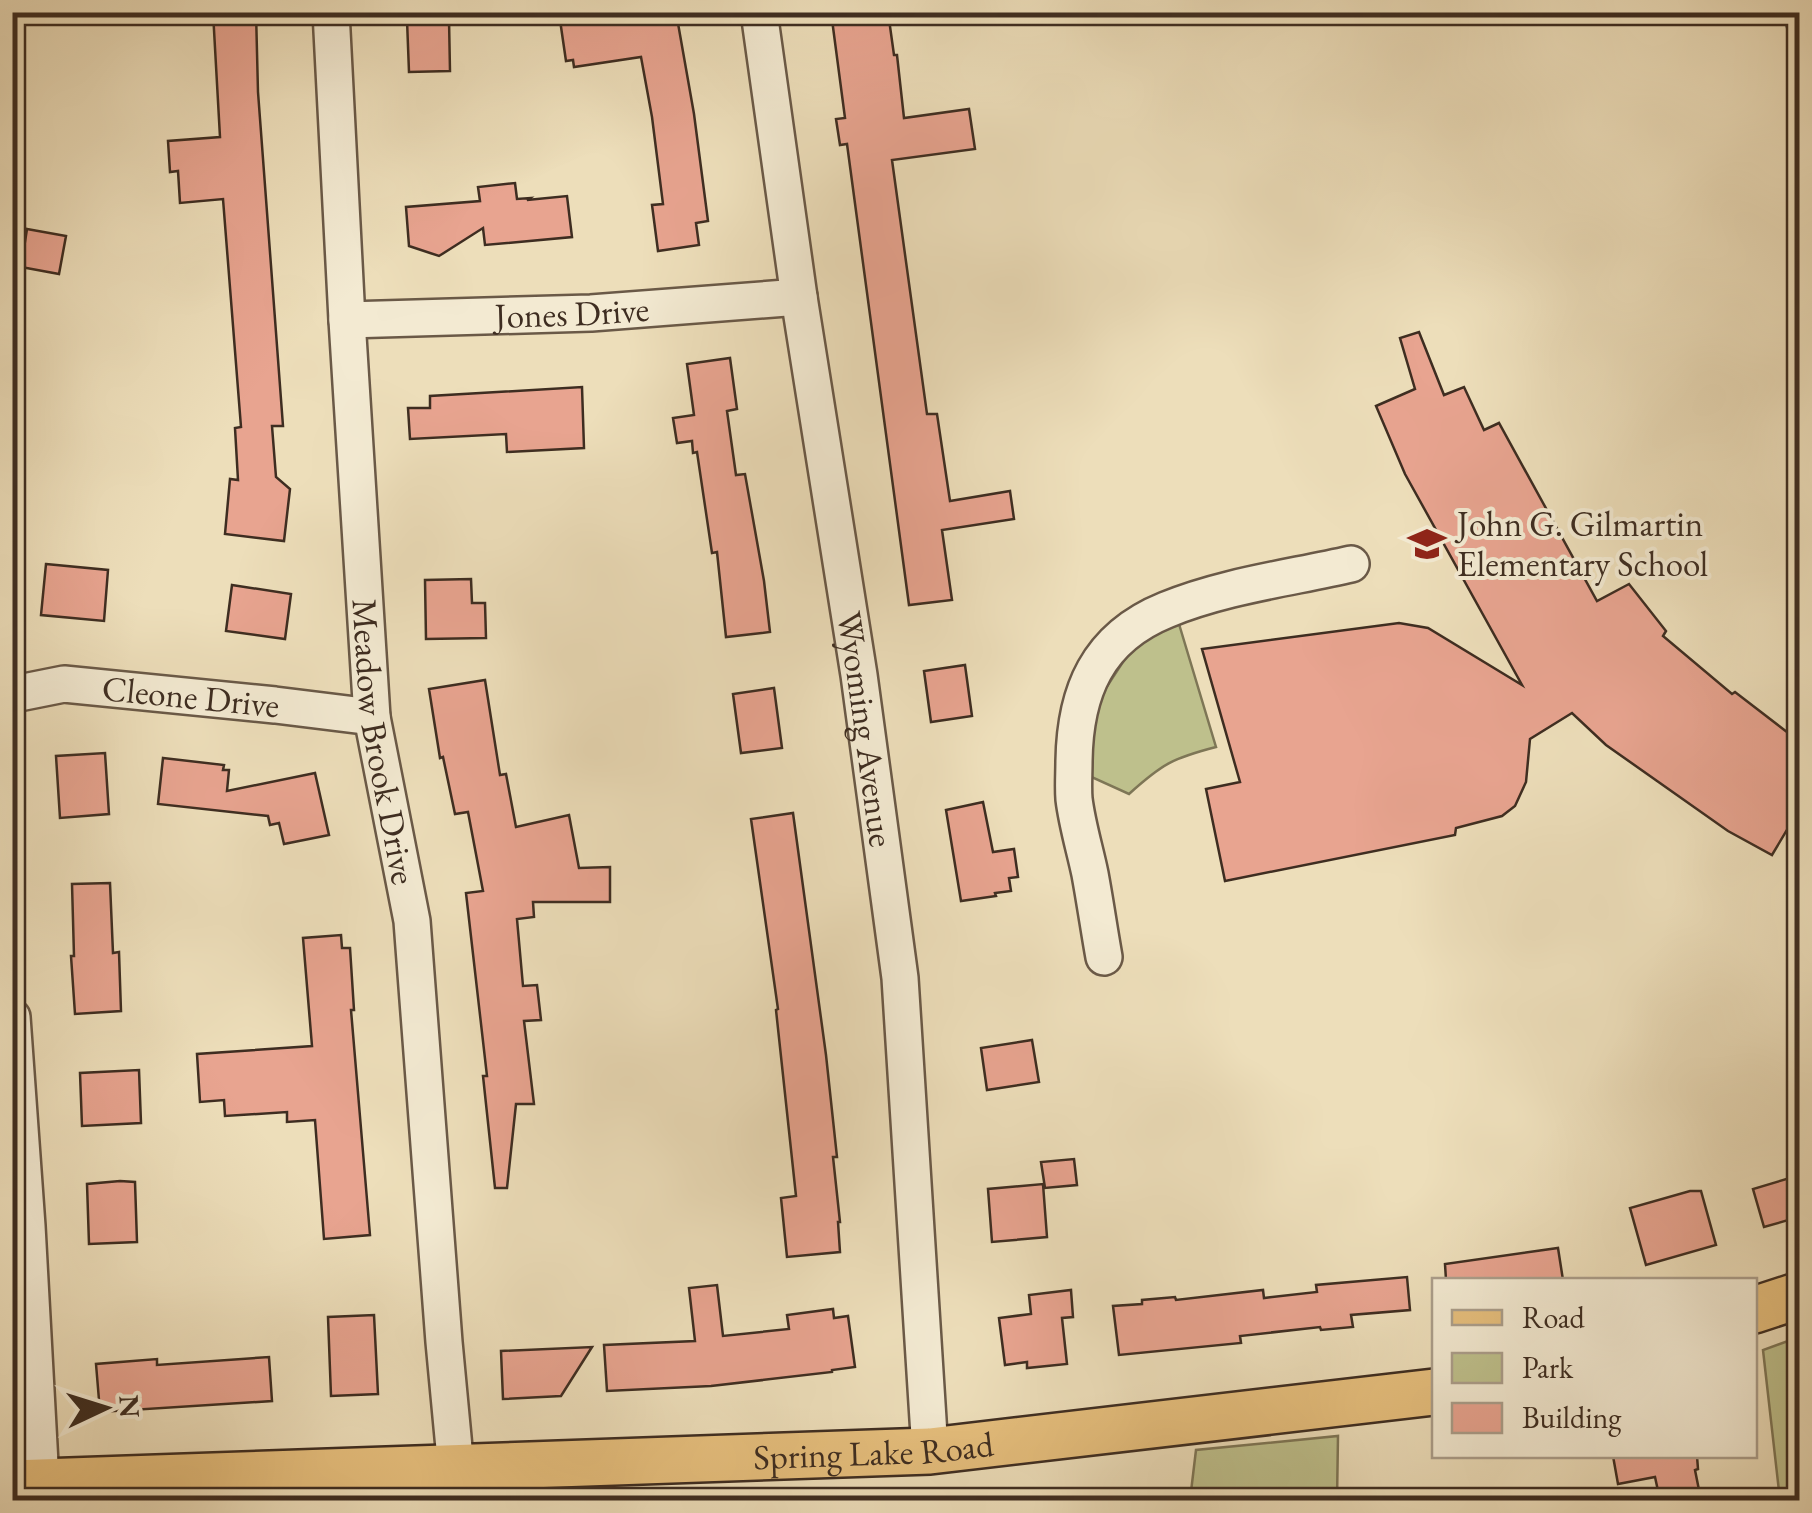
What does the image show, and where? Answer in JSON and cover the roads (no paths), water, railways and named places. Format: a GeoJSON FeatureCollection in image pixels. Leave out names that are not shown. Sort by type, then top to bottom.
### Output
{"type":"FeatureCollection","features":[{"type":"Feature","properties":{"kind":"main road"},"geometry":{"type":"LineString","coordinates":[[1757,1309],[1800,1295]]}},
{"type":"Feature","properties":{"kind":"main road","name":"Spring Lake Road"},"geometry":{"type":"LineString","coordinates":[[27,1482],[930,1451],[1432,1392]]}},
{"type":"Feature","properties":{"kind":"street","name":"Meadow Brook Drive"},"geometry":{"type":"LineString","coordinates":[[331,12],[372,717],[412,921],[456,1468]]}},
{"type":"Feature","properties":{"kind":"street","name":"Wyoming Avenue"},"geometry":{"type":"LineString","coordinates":[[758,12],[859,675],[900,978],[930,1451]]}},
{"type":"Feature","properties":{"kind":"street","name":"Jones Drive"},"geometry":{"type":"LineString","coordinates":[[346,320],[591,313],[799,296]]}},
{"type":"Feature","properties":{"kind":"street"},"geometry":{"type":"LineString","coordinates":[[1104,957],[1074,799],[1079,704],[1094,668],[1108,648],[1164,610],[1211,595],[1350,564]]}},
{"type":"Feature","properties":{"kind":"street","name":"Cleone Drive"},"geometry":{"type":"LineString","coordinates":[[12,698],[14,694],[64,684],[372,717]]}},
{"type":"Feature","properties":{"kind":"street"},"geometry":{"type":"LineString","coordinates":[[12,1017],[27,1482]]}},
{"type":"Feature","properties":{"kind":"waterway"},"geometry":{"type":"LineString","coordinates":[[1785,12],[1800,52]]}},
{"type":"Feature","properties":{"kind":"place","name":"John G. Gilmartin Elementary School"},"geometry":{"type":"Point","coordinates":[1427,544]}}]}
